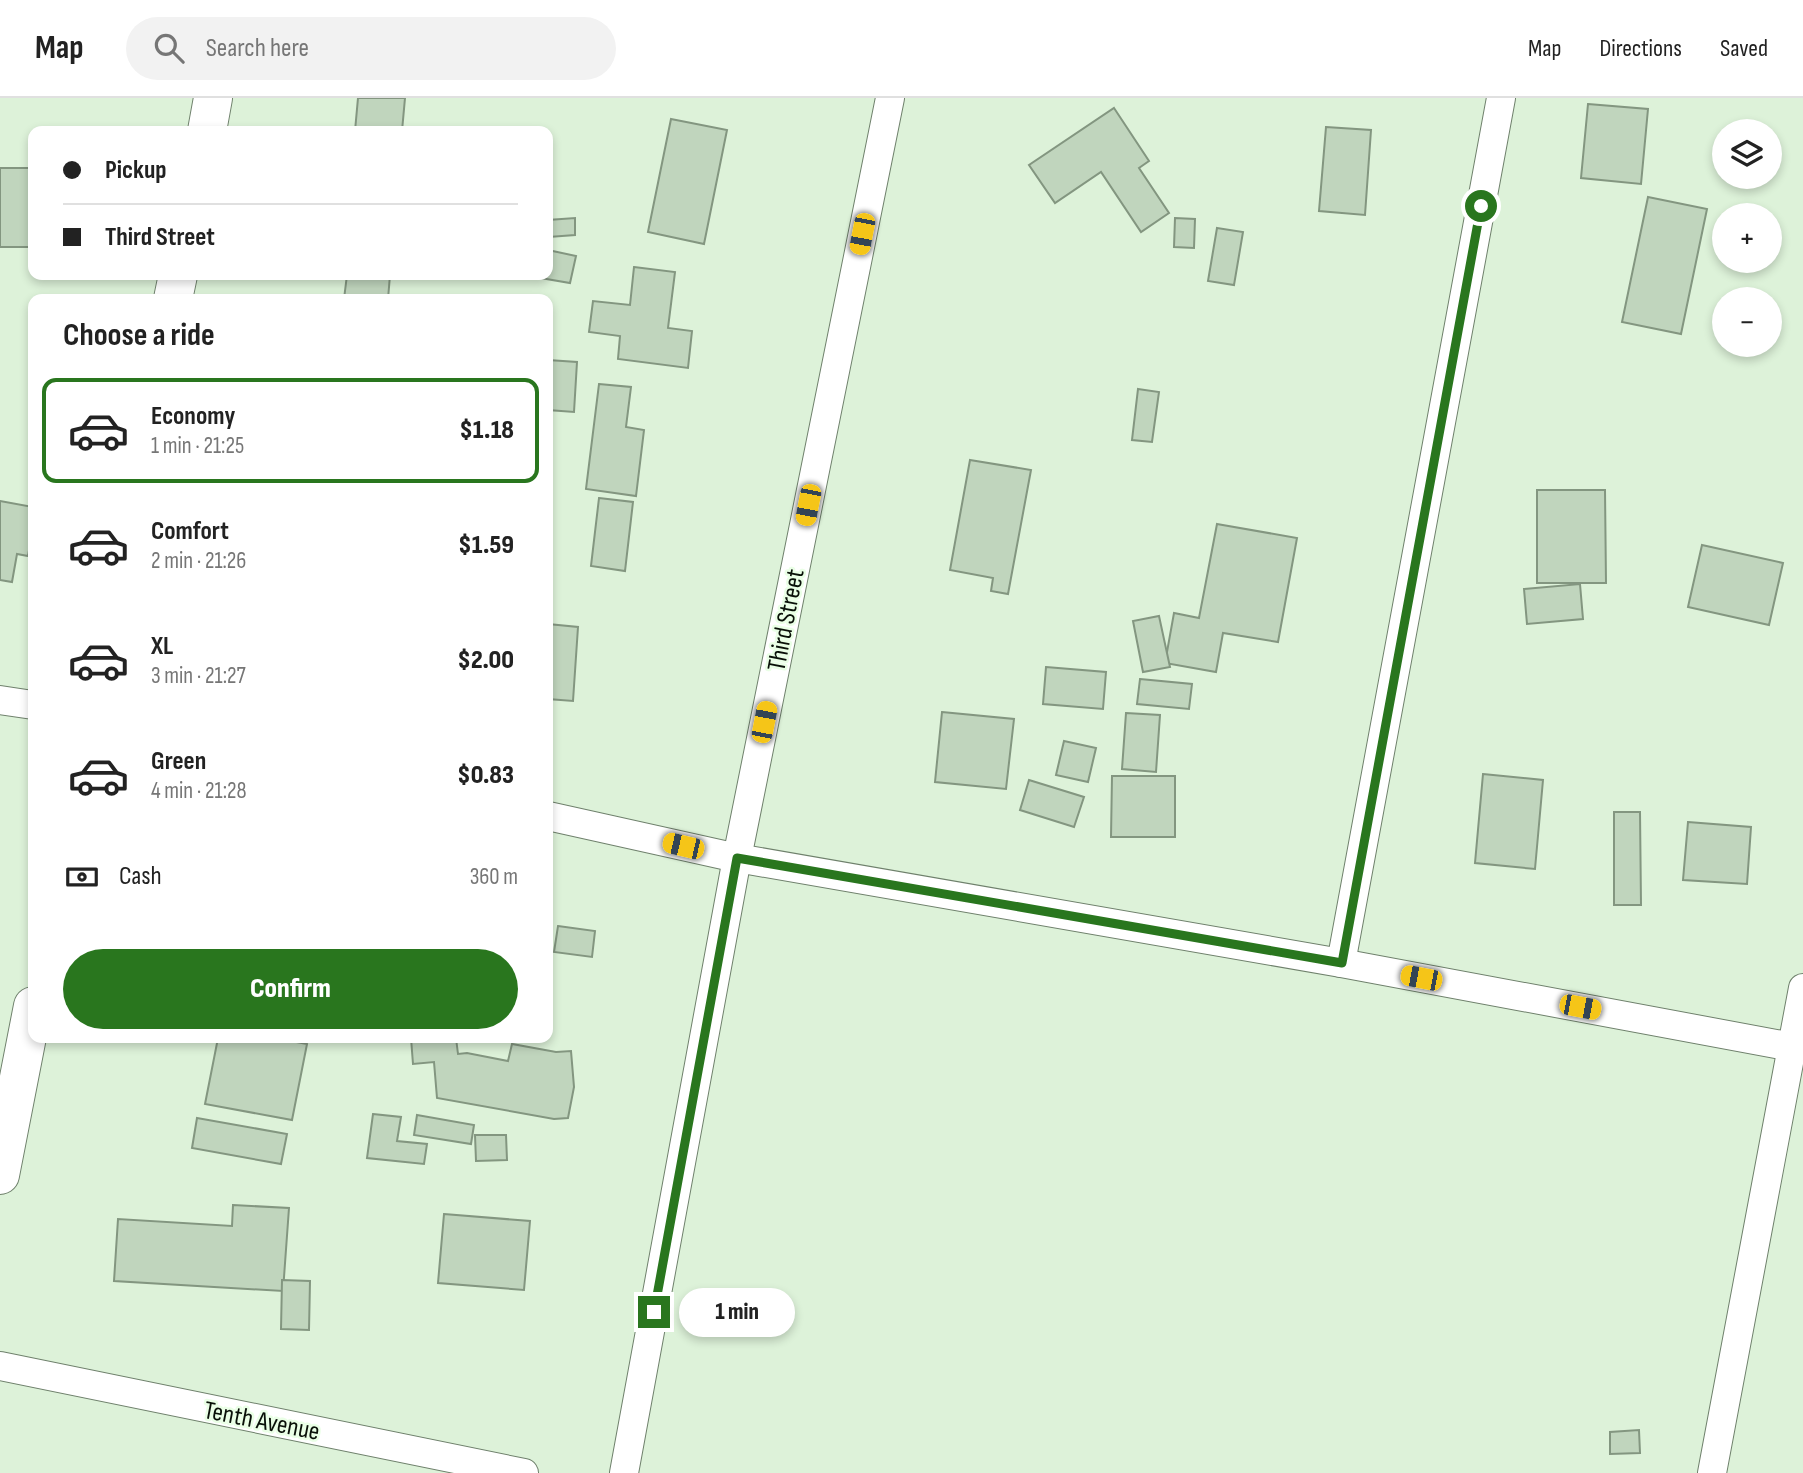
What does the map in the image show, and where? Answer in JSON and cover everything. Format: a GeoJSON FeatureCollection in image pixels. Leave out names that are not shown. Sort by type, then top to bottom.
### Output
{"type":"FeatureCollection","features":[{"type":"Feature","properties":{"kind":"main road"},"geometry":{"type":"LineString","coordinates":[[0,1175],[28,1032]]}},
{"type":"Feature","properties":{"kind":"street","name":"Third Street"},"geometry":{"type":"LineString","coordinates":[[624,1473],[737,858],[890,98]]}},
{"type":"Feature","properties":{"kind":"street"},"geometry":{"type":"LineString","coordinates":[[1342,963],[1501,98]]}},
{"type":"Feature","properties":{"kind":"street"},"geometry":{"type":"LineString","coordinates":[[0,700],[28,704]]}},
{"type":"Feature","properties":{"kind":"street"},"geometry":{"type":"LineString","coordinates":[[553,817],[737,858],[1342,963],[1797,1048]]}},
{"type":"Feature","properties":{"kind":"street"},"geometry":{"type":"LineString","coordinates":[[1712,1473],[1797,1048],[1803,988]]}},
{"type":"Feature","properties":{"kind":"street","name":"Tenth Avenue"},"geometry":{"type":"LineString","coordinates":[[0,1366],[524,1473]]}},
{"type":"Feature","properties":{"kind":"building"},"geometry":{"type":"Polygon","coordinates":[[[358,98],[405,98],[402,126],[355,126],[358,98]]]}},
{"type":"Feature","properties":{"kind":"building"},"geometry":{"type":"Polygon","coordinates":[[[1588,104],[1648,109],[1641,184],[1581,178],[1588,104]]]}},
{"type":"Feature","properties":{"kind":"building"},"geometry":{"type":"Polygon","coordinates":[[[1114,108],[1149,161],[1139,168],[1169,213],[1141,232],[1101,172],[1055,203],[1029,165],[1114,108]]]}},
{"type":"Feature","properties":{"kind":"building"},"geometry":{"type":"Polygon","coordinates":[[[671,119],[727,130],[704,244],[648,232],[671,119]]]}},
{"type":"Feature","properties":{"kind":"building"},"geometry":{"type":"Polygon","coordinates":[[[1326,127],[1371,130],[1365,215],[1319,211],[1326,127]]]}},
{"type":"Feature","properties":{"kind":"building"},"geometry":{"type":"Polygon","coordinates":[[[0,168],[28,168],[28,247],[0,247],[0,168]]]}},
{"type":"Feature","properties":{"kind":"building"},"geometry":{"type":"Polygon","coordinates":[[[1648,197],[1707,209],[1681,334],[1622,322],[1648,197]]]}},
{"type":"Feature","properties":{"kind":"building"},"geometry":{"type":"Polygon","coordinates":[[[575,218],[575,235],[553,237],[553,220],[575,218]]]}},
{"type":"Feature","properties":{"kind":"building"},"geometry":{"type":"Polygon","coordinates":[[[1175,218],[1195,219],[1194,248],[1174,247],[1175,218]]]}},
{"type":"Feature","properties":{"kind":"building"},"geometry":{"type":"Polygon","coordinates":[[[1217,228],[1243,232],[1234,285],[1208,281],[1217,228]]]}},
{"type":"Feature","properties":{"kind":"building"},"geometry":{"type":"Polygon","coordinates":[[[553,251],[576,256],[570,283],[552,280],[553,251]]]}},
{"type":"Feature","properties":{"kind":"building"},"geometry":{"type":"Polygon","coordinates":[[[634,267],[675,272],[668,328],[692,331],[688,368],[618,359],[620,336],[589,332],[593,301],[630,305],[634,267]]]}},
{"type":"Feature","properties":{"kind":"building"},"geometry":{"type":"Polygon","coordinates":[[[346,280],[390,280],[388,294],[345,294],[346,280]]]}},
{"type":"Feature","properties":{"kind":"building"},"geometry":{"type":"Polygon","coordinates":[[[553,360],[577,362],[574,412],[553,410],[553,360]]]}},
{"type":"Feature","properties":{"kind":"building"},"geometry":{"type":"Polygon","coordinates":[[[599,384],[631,387],[626,427],[644,430],[636,496],[586,489],[599,384]]]}},
{"type":"Feature","properties":{"kind":"building"},"geometry":{"type":"Polygon","coordinates":[[[1138,389],[1159,392],[1152,442],[1132,440],[1138,389]]]}},
{"type":"Feature","properties":{"kind":"building"},"geometry":{"type":"Polygon","coordinates":[[[970,460],[1031,470],[1008,594],[991,591],[993,578],[950,570],[970,460]]]}},
{"type":"Feature","properties":{"kind":"building"},"geometry":{"type":"Polygon","coordinates":[[[1537,490],[1605,490],[1606,583],[1537,583],[1537,490]]]}},
{"type":"Feature","properties":{"kind":"building"},"geometry":{"type":"Polygon","coordinates":[[[599,498],[633,502],[625,571],[591,566],[599,498]]]}},
{"type":"Feature","properties":{"kind":"building"},"geometry":{"type":"Polygon","coordinates":[[[0,501],[28,506],[28,556],[17,554],[12,582],[0,580],[0,501]]]}},
{"type":"Feature","properties":{"kind":"building"},"geometry":{"type":"Polygon","coordinates":[[[1217,524],[1297,538],[1278,642],[1223,633],[1216,672],[1165,663],[1174,613],[1199,618],[1217,524]]]}},
{"type":"Feature","properties":{"kind":"building"},"geometry":{"type":"Polygon","coordinates":[[[1702,545],[1783,563],[1769,625],[1688,607],[1702,545]]]}},
{"type":"Feature","properties":{"kind":"building"},"geometry":{"type":"Polygon","coordinates":[[[1580,584],[1583,619],[1527,624],[1524,589],[1580,584]]]}},
{"type":"Feature","properties":{"kind":"building"},"geometry":{"type":"Polygon","coordinates":[[[1159,616],[1170,667],[1143,672],[1133,621],[1159,616]]]}},
{"type":"Feature","properties":{"kind":"building"},"geometry":{"type":"Polygon","coordinates":[[[553,624],[578,627],[573,701],[553,699],[553,624]]]}},
{"type":"Feature","properties":{"kind":"building"},"geometry":{"type":"Polygon","coordinates":[[[1046,667],[1106,672],[1103,709],[1043,704],[1046,667]]]}},
{"type":"Feature","properties":{"kind":"building"},"geometry":{"type":"Polygon","coordinates":[[[1140,679],[1192,684],[1189,709],[1137,704],[1140,679]]]}},
{"type":"Feature","properties":{"kind":"building"},"geometry":{"type":"Polygon","coordinates":[[[942,712],[1014,719],[1006,789],[935,782],[942,712]]]}},
{"type":"Feature","properties":{"kind":"building"},"geometry":{"type":"Polygon","coordinates":[[[1126,713],[1160,715],[1156,772],[1122,769],[1126,713]]]}},
{"type":"Feature","properties":{"kind":"building"},"geometry":{"type":"Polygon","coordinates":[[[1064,741],[1096,748],[1088,782],[1056,775],[1064,741]]]}},
{"type":"Feature","properties":{"kind":"building"},"geometry":{"type":"Polygon","coordinates":[[[1483,774],[1543,780],[1535,869],[1475,863],[1483,774]]]}},
{"type":"Feature","properties":{"kind":"building"},"geometry":{"type":"Polygon","coordinates":[[[1112,776],[1175,776],[1175,837],[1111,837],[1112,776]]]}},
{"type":"Feature","properties":{"kind":"building"},"geometry":{"type":"Polygon","coordinates":[[[1029,780],[1084,797],[1074,827],[1020,810],[1029,780]]]}},
{"type":"Feature","properties":{"kind":"building"},"geometry":{"type":"Polygon","coordinates":[[[1614,812],[1640,812],[1641,905],[1614,905],[1614,812]]]}},
{"type":"Feature","properties":{"kind":"building"},"geometry":{"type":"Polygon","coordinates":[[[1688,822],[1751,827],[1747,884],[1683,880],[1688,822]]]}},
{"type":"Feature","properties":{"kind":"building"},"geometry":{"type":"Polygon","coordinates":[[[558,926],[595,931],[592,957],[554,952],[558,926]]]}},
{"type":"Feature","properties":{"kind":"building"},"geometry":{"type":"Polygon","coordinates":[[[217,1043],[307,1044],[292,1120],[205,1104],[217,1043]]]}},
{"type":"Feature","properties":{"kind":"building"},"geometry":{"type":"Polygon","coordinates":[[[411,1043],[457,1043],[458,1054],[467,1053],[508,1061],[512,1044],[556,1052],[571,1051],[574,1087],[568,1118],[554,1119],[437,1098],[434,1062],[413,1064],[411,1043]]]}},
{"type":"Feature","properties":{"kind":"building"},"geometry":{"type":"Polygon","coordinates":[[[373,1114],[401,1117],[397,1141],[427,1144],[424,1164],[367,1158],[373,1114]]]}},
{"type":"Feature","properties":{"kind":"building"},"geometry":{"type":"Polygon","coordinates":[[[417,1115],[474,1125],[471,1144],[414,1135],[417,1115]]]}},
{"type":"Feature","properties":{"kind":"building"},"geometry":{"type":"Polygon","coordinates":[[[197,1118],[287,1134],[281,1164],[192,1148],[197,1118]]]}},
{"type":"Feature","properties":{"kind":"building"},"geometry":{"type":"Polygon","coordinates":[[[475,1135],[506,1135],[507,1160],[476,1161],[475,1135]]]}},
{"type":"Feature","properties":{"kind":"building"},"geometry":{"type":"Polygon","coordinates":[[[233,1205],[289,1208],[283,1291],[114,1281],[118,1219],[232,1226],[233,1205]]]}},
{"type":"Feature","properties":{"kind":"building"},"geometry":{"type":"Polygon","coordinates":[[[444,1214],[530,1221],[524,1290],[438,1283],[444,1214]]]}},
{"type":"Feature","properties":{"kind":"building"},"geometry":{"type":"Polygon","coordinates":[[[282,1280],[310,1281],[309,1330],[281,1329],[282,1280]]]}},
{"type":"Feature","properties":{"kind":"building"},"geometry":{"type":"Polygon","coordinates":[[[1639,1430],[1640,1453],[1610,1454],[1610,1432],[1639,1430]]]}},
{"type":"Feature","properties":{"kind":"route"},"geometry":{"type":"LineString","coordinates":[[654,1312],[737,858],[1342,963],[1481,206]]}}]}
